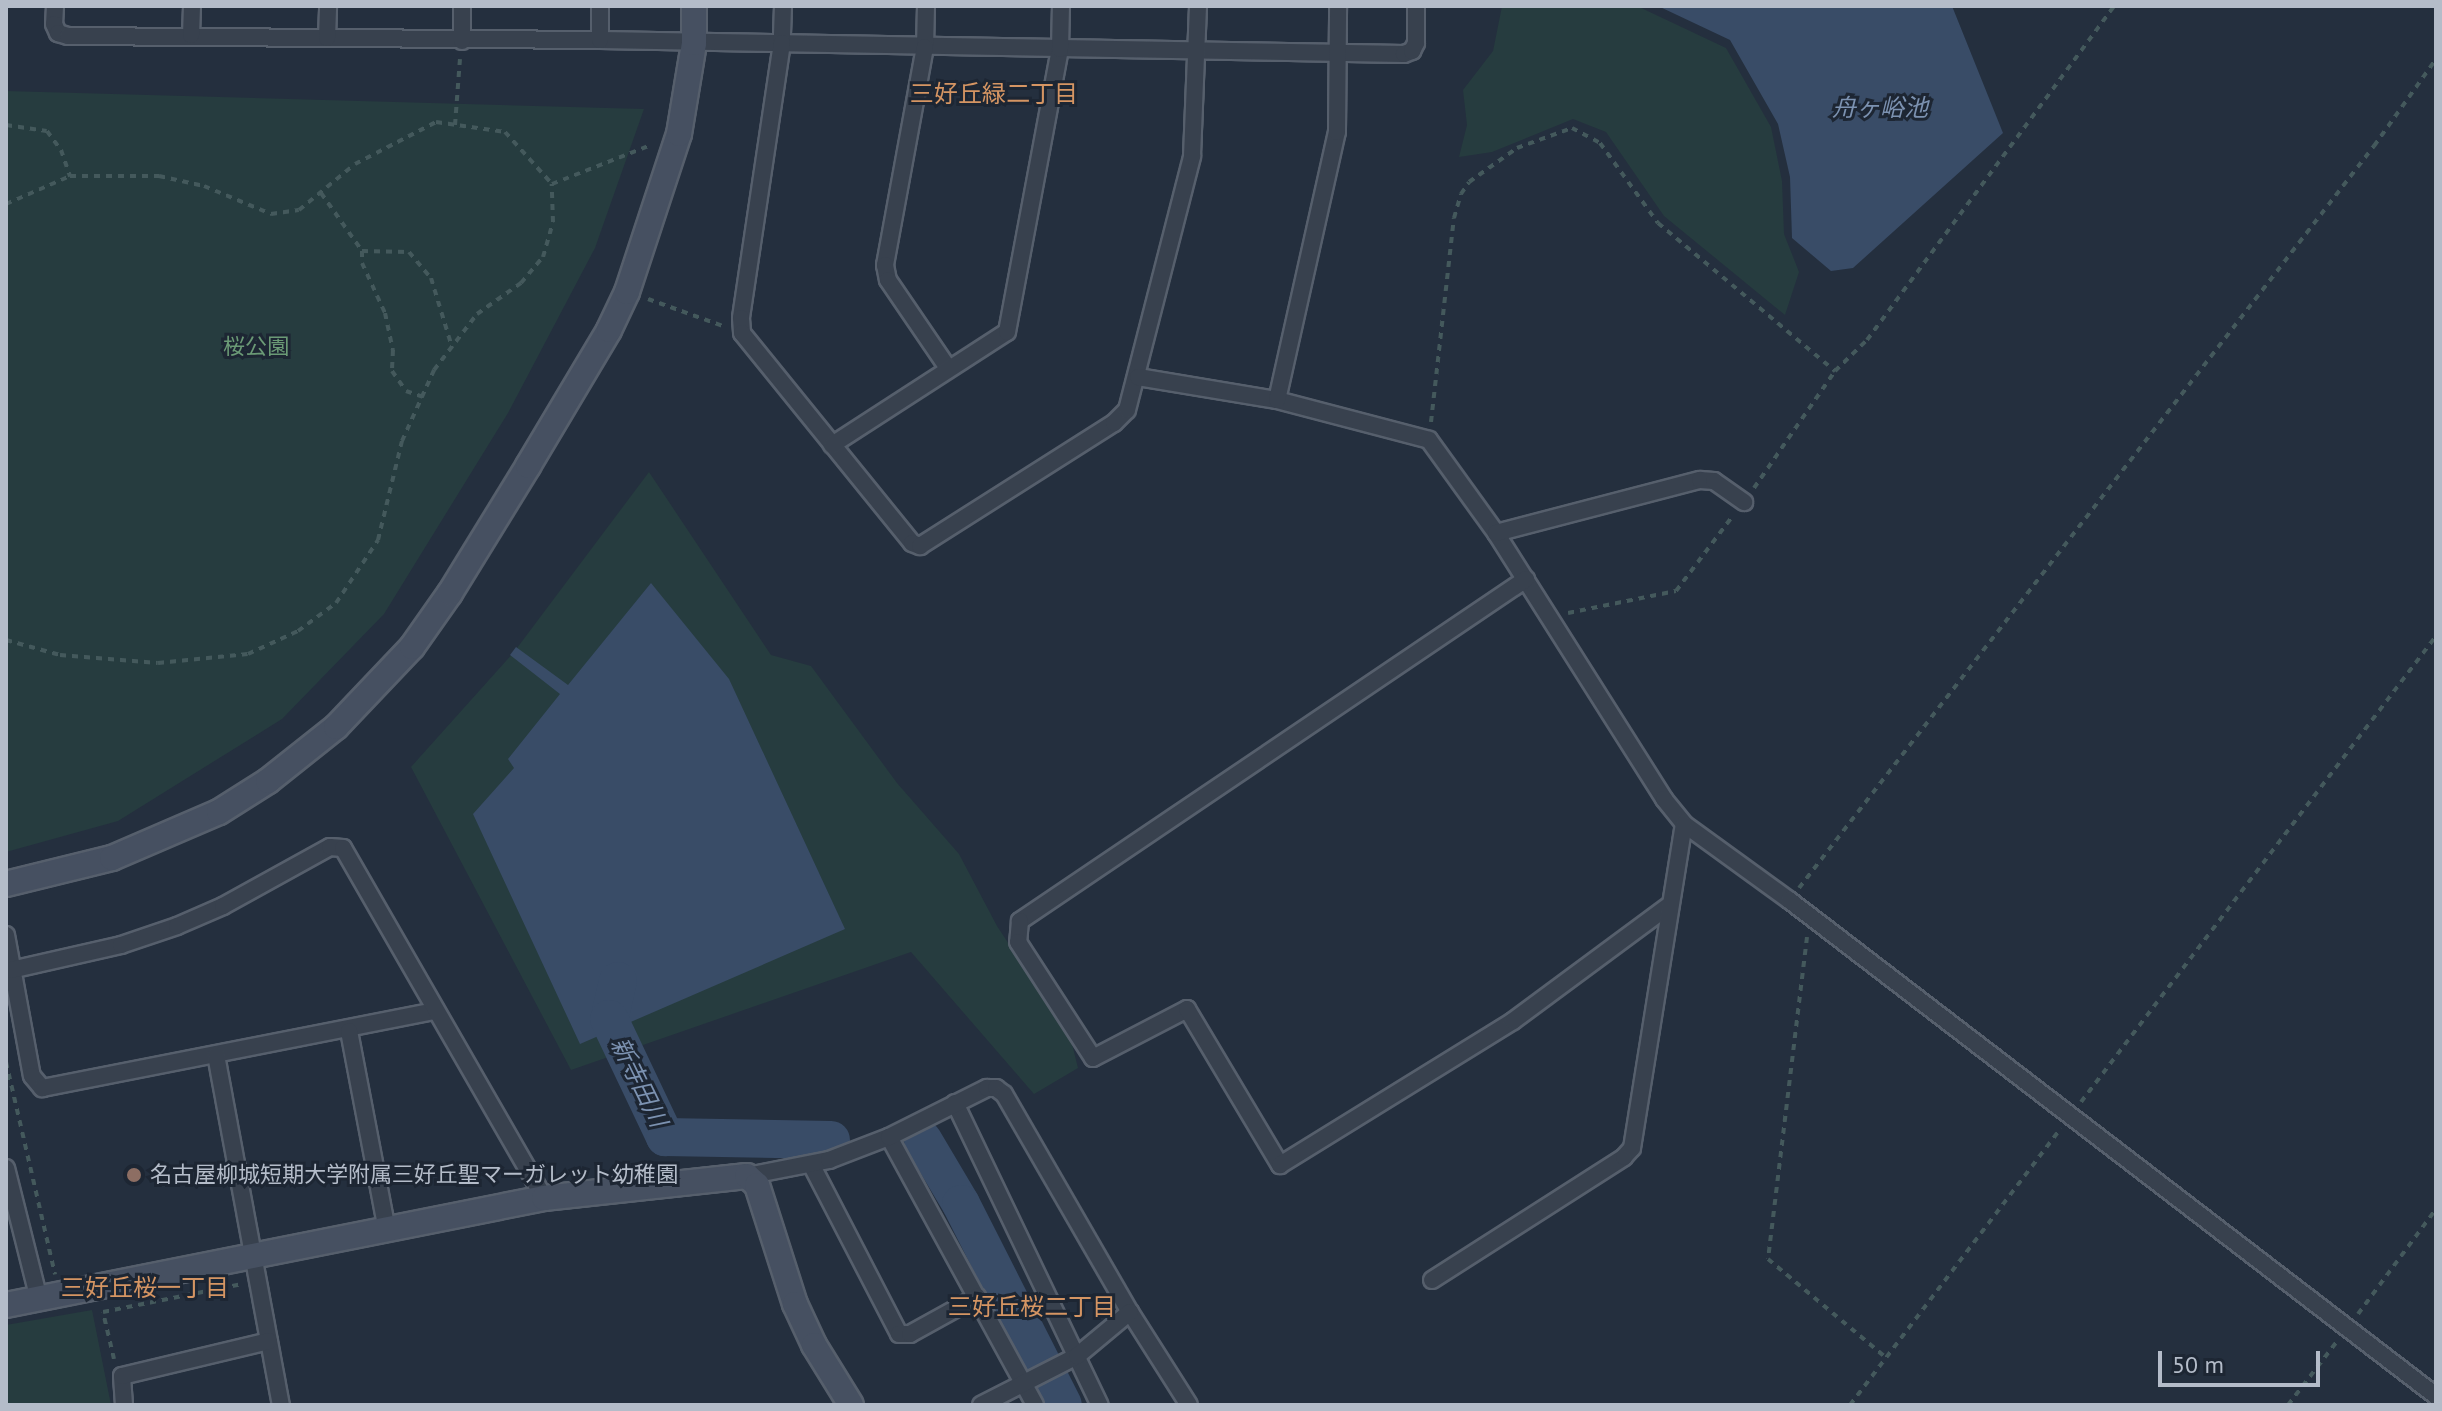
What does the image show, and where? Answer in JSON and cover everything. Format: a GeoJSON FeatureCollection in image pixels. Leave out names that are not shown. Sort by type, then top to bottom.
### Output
{"type":"FeatureCollection","features":[{"type":"Feature","properties":{"kind":"street"},"geometry":{"type":"LineString","coordinates":[[55,6],[54,24],[58,33],[68,36],[600,40],[1404,54],[1412,51],[1416,43],[1416,6]]}},
{"type":"Feature","properties":{"kind":"street"},"geometry":{"type":"LineString","coordinates":[[191,35],[192,6]]}},
{"type":"Feature","properties":{"kind":"street"},"geometry":{"type":"LineString","coordinates":[[327,38],[328,6]]}},
{"type":"Feature","properties":{"kind":"street"},"geometry":{"type":"LineString","coordinates":[[462,6],[462,41]]}},
{"type":"Feature","properties":{"kind":"street"},"geometry":{"type":"LineString","coordinates":[[600,6],[600,40]]}},
{"type":"Feature","properties":{"kind":"street"},"geometry":{"type":"LineString","coordinates":[[6,884],[112,858],[219,812],[304,754],[391,673],[450,593],[609,330],[627,292],[679,134],[694,43],[694,6]]}},
{"type":"Feature","properties":{"kind":"street"},"geometry":{"type":"LineString","coordinates":[[783,6],[782,43],[741,318],[742,333],[912,543],[920,546],[1121,418],[1138,377],[1192,156],[1198,6]]}},
{"type":"Feature","properties":{"kind":"street"},"geometry":{"type":"LineString","coordinates":[[926,6],[925,47],[885,265],[888,280],[948,368]]}},
{"type":"Feature","properties":{"kind":"street"},"geometry":{"type":"LineString","coordinates":[[832,445],[948,368],[1002,337],[1010,326],[1060,49],[1061,6]]}},
{"type":"Feature","properties":{"kind":"street"},"geometry":{"type":"LineString","coordinates":[[1277,400],[1337,132],[1338,6]]}},
{"type":"Feature","properties":{"kind":"street"},"geometry":{"type":"LineString","coordinates":[[1138,377],[1277,400],[1429,440],[1496,533],[1664,799],[1684,824],[1789,900],[2069,1118],[2436,1396]]}},
{"type":"Feature","properties":{"kind":"street"},"geometry":{"type":"LineString","coordinates":[[1496,533],[1700,480],[1714,481],[1744,502]]}},
{"type":"Feature","properties":{"kind":"street"},"geometry":{"type":"LineString","coordinates":[[1526,579],[1020,921],[1018,942],[1093,1058],[1187,1009],[1280,1165],[1513,1021],[1670,905]]}},
{"type":"Feature","properties":{"kind":"street"},"geometry":{"type":"LineString","coordinates":[[1432,1280],[1624,1157],[1632,1148],[1684,824]]}},
{"type":"Feature","properties":{"kind":"street"},"geometry":{"type":"LineString","coordinates":[[11,970],[121,945],[177,926],[330,847],[339,847],[346,850],[544,1198]]}},
{"type":"Feature","properties":{"kind":"street"},"geometry":{"type":"LineString","coordinates":[[6,935],[32,1076],[42,1088],[349,1031],[436,1011]]}},
{"type":"Feature","properties":{"kind":"street"},"geometry":{"type":"LineString","coordinates":[[349,1031],[387,1230]]}},
{"type":"Feature","properties":{"kind":"street"},"geometry":{"type":"LineString","coordinates":[[216,1055],[281,1405]]}},
{"type":"Feature","properties":{"kind":"street"},"geometry":{"type":"LineString","coordinates":[[6,1305],[257,1268],[387,1230],[544,1198],[747,1176],[811,1164],[889,1137],[993,1087],[1004,1094],[1130,1312],[1189,1405]]}},
{"type":"Feature","properties":{"kind":"street"},"geometry":{"type":"LineString","coordinates":[[955,1103],[1100,1405]]}},
{"type":"Feature","properties":{"kind":"street"},"geometry":{"type":"LineString","coordinates":[[889,1137],[1035,1405]]}},
{"type":"Feature","properties":{"kind":"street"},"geometry":{"type":"LineString","coordinates":[[811,1164],[899,1334],[910,1334],[977,1297]]}},
{"type":"Feature","properties":{"kind":"street"},"geometry":{"type":"LineString","coordinates":[[6,1168],[50,1298]]}},
{"type":"Feature","properties":{"kind":"street"},"geometry":{"type":"LineString","coordinates":[[747,1176],[757,1185],[795,1304],[814,1345],[851,1405]]}},
{"type":"Feature","properties":{"kind":"street"},"geometry":{"type":"LineString","coordinates":[[981,1405],[1077,1356],[1130,1312]]}},
{"type":"Feature","properties":{"kind":"street"},"geometry":{"type":"LineString","coordinates":[[124,1405],[120,1385],[122,1376],[131,1372],[269,1341]]}},
{"type":"Feature","properties":{"kind":"path"},"geometry":{"type":"LineString","coordinates":[[1550,616],[1676,591],[1744,502],[1835,371],[1867,340],[2114,6]]}},
{"type":"Feature","properties":{"kind":"path"},"geometry":{"type":"LineString","coordinates":[[455,125],[462,41]]}},
{"type":"Feature","properties":{"kind":"path"},"geometry":{"type":"LineString","coordinates":[[1789,900],[2364,158],[2436,59]]}},
{"type":"Feature","properties":{"kind":"path"},"geometry":{"type":"LineString","coordinates":[[6,204],[70,176],[159,176],[204,186],[271,214],[299,210],[355,164],[436,122],[505,132],[552,184],[553,222],[543,257],[521,283],[477,314],[434,370],[402,441],[378,540],[336,603],[298,631],[248,654],[158,663],[60,655],[6,640]]}},
{"type":"Feature","properties":{"kind":"path"},"geometry":{"type":"LineString","coordinates":[[6,125],[47,131],[61,150],[70,176]]}},
{"type":"Feature","properties":{"kind":"path"},"geometry":{"type":"LineString","coordinates":[[1429,440],[1454,218],[1461,194],[1469,182],[1517,148],[1572,128],[1600,143],[1658,223],[1835,371]]}},
{"type":"Feature","properties":{"kind":"path"},"geometry":{"type":"LineString","coordinates":[[552,184],[679,134]]}},
{"type":"Feature","properties":{"kind":"path"},"geometry":{"type":"LineString","coordinates":[[321,193],[362,251],[362,263],[385,313],[393,350],[392,371],[406,391],[423,397]]}},
{"type":"Feature","properties":{"kind":"path"},"geometry":{"type":"LineString","coordinates":[[362,251],[409,252],[431,278],[452,347]]}},
{"type":"Feature","properties":{"kind":"path"},"geometry":{"type":"LineString","coordinates":[[671,306],[742,333]]}},
{"type":"Feature","properties":{"kind":"path"},"geometry":{"type":"LineString","coordinates":[[1850,1405],[2436,636]]}},
{"type":"Feature","properties":{"kind":"path"},"geometry":{"type":"LineString","coordinates":[[1810,918],[1768,1259],[1885,1357]]}},
{"type":"Feature","properties":{"kind":"path"},"geometry":{"type":"LineString","coordinates":[[6,1062],[50,1298]]}},
{"type":"Feature","properties":{"kind":"path"},"geometry":{"type":"LineString","coordinates":[[2288,1405],[2436,1209]]}},
{"type":"Feature","properties":{"kind":"path"},"geometry":{"type":"LineString","coordinates":[[120,1385],[103,1312],[257,1268]]}},
{"type":"Feature","properties":{"kind":"green space"},"geometry":{"type":"Polygon","coordinates":[[[1502,6],[1637,6],[1726,48],[1771,127],[1782,181],[1784,234],[1799,272],[1785,315],[1664,216],[1606,132],[1573,119],[1492,152],[1459,157],[1467,125],[1463,90],[1493,51],[1502,6]]]}},
{"type":"Feature","properties":{"kind":"green space","name":"桜公園"},"geometry":{"type":"Polygon","coordinates":[[[6,91],[644,109],[595,248],[508,413],[384,614],[282,719],[118,821],[6,852],[6,91]]]}},
{"type":"Feature","properties":{"kind":"green space"},"geometry":{"type":"Polygon","coordinates":[[[649,472],[771,655],[811,666],[897,783],[959,854],[997,926],[1070,1036],[1078,1068],[1034,1094],[911,952],[571,1070],[411,767],[514,652],[649,472]]]}},
{"type":"Feature","properties":{"kind":"green space"},"geometry":{"type":"Polygon","coordinates":[[[92,1310],[111,1405],[6,1405],[6,1325],[92,1310]]]}},
{"type":"Feature","properties":{"kind":"water","name":"舟ヶ峪池"},"geometry":{"type":"Polygon","coordinates":[[[1658,6],[1952,6],[2003,133],[1853,268],[1831,271],[1792,238],[1790,177],[1778,124],[1730,40],[1658,6]]]}},
{"type":"Feature","properties":{"kind":"water"},"geometry":{"type":"Polygon","coordinates":[[[651,583],[729,679],[845,929],[580,1044],[473,814],[514,768],[508,759],[560,694],[510,655],[516,647],[568,685],[651,583]]]}},
{"type":"Feature","properties":{"kind":"waterway","name":"新寺田川"},"geometry":{"type":"LineString","coordinates":[[618,981],[609,1019],[665,1137],[831,1140]]}},
{"type":"Feature","properties":{"kind":"waterway","name":"新寺田川"},"geometry":{"type":"LineString","coordinates":[[923,1140],[961,1204],[1063,1405]]}},
{"type":"Feature","properties":{"kind":"place","name":"名古屋柳城短期大学附属三好丘聖マーガレット幼稚園"},"geometry":{"type":"Point","coordinates":[134,1175]}},
{"type":"Feature","properties":{"kind":"district","name":"三好丘緑二丁目"},"geometry":{"type":"Point","coordinates":[994,94]}},
{"type":"Feature","properties":{"kind":"district","name":"三好丘桜一丁目"},"geometry":{"type":"Point","coordinates":[145,1288]}},
{"type":"Feature","properties":{"kind":"district","name":"三好丘桜二丁目"},"geometry":{"type":"Point","coordinates":[1032,1307]}}]}
